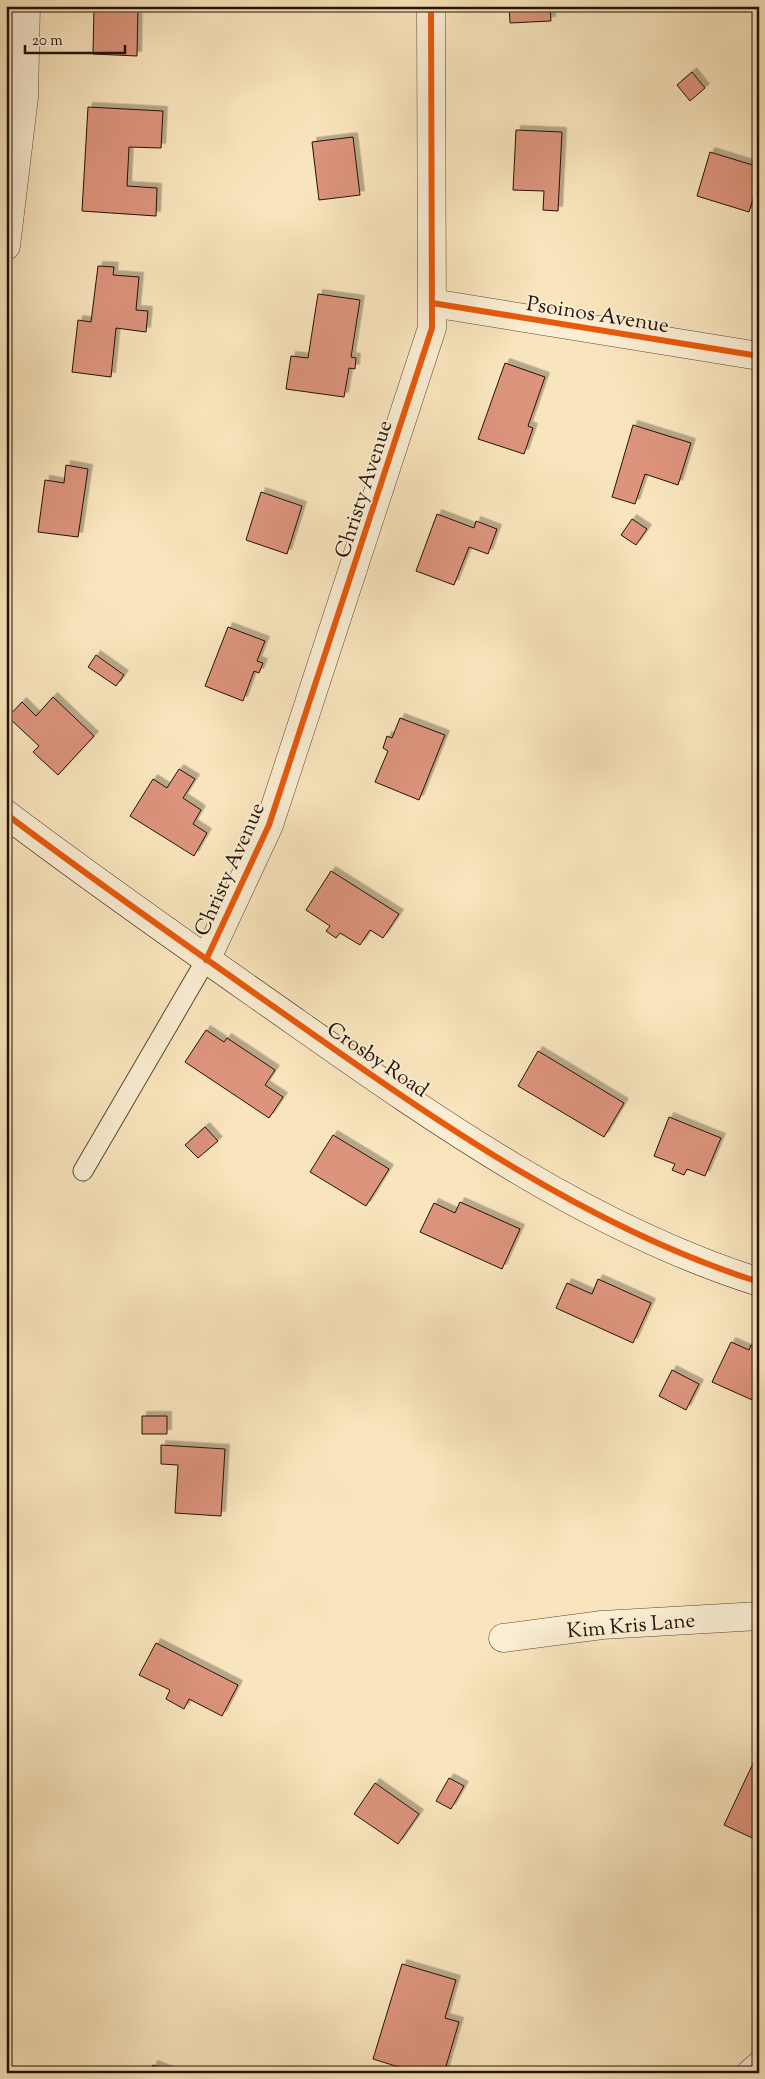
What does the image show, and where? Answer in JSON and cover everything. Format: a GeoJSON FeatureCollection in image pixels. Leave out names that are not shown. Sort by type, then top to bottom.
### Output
{"type":"FeatureCollection","features":[{"type":"Feature","properties":{"kind":"street"},"geometry":{"type":"LineString","coordinates":[[6,246],[24,97],[26,6]]}},
{"type":"Feature","properties":{"kind":"street","name":"Christy Avenue"},"geometry":{"type":"LineString","coordinates":[[206,960],[269,825],[432,328],[431,6]]}},
{"type":"Feature","properties":{"kind":"street","name":"Psoinos Avenue"},"geometry":{"type":"LineString","coordinates":[[432,303],[759,356]]}},
{"type":"Feature","properties":{"kind":"street","name":"Crosby Road"},"geometry":{"type":"LineString","coordinates":[[6,814],[206,960],[383,1084],[526,1175],[625,1228],[711,1267],[759,1282]]}},
{"type":"Feature","properties":{"kind":"street","name":"Kim Kris Lane"},"geometry":{"type":"LineString","coordinates":[[503,1638],[602,1624],[759,1616]]}},
{"type":"Feature","properties":{"kind":"street"},"geometry":{"type":"LineString","coordinates":[[751,2073],[759,2066]]}},
{"type":"Feature","properties":{"kind":"lane"},"geometry":{"type":"LineString","coordinates":[[83,1171],[206,960]]}},
{"type":"Feature","properties":{"kind":"building"},"geometry":{"type":"Polygon","coordinates":[[[94,6],[138,6],[137,56],[93,54],[94,6]]]}},
{"type":"Feature","properties":{"kind":"building"},"geometry":{"type":"Polygon","coordinates":[[[509,6],[550,6],[551,21],[510,23],[509,6]]]}},
{"type":"Feature","properties":{"kind":"building"},"geometry":{"type":"Polygon","coordinates":[[[692,72],[705,88],[690,101],[677,85],[692,72]]]}},
{"type":"Feature","properties":{"kind":"building"},"geometry":{"type":"Polygon","coordinates":[[[88,107],[163,111],[161,148],[129,147],[127,186],[157,188],[156,216],[82,211],[88,107]]]}},
{"type":"Feature","properties":{"kind":"building"},"geometry":{"type":"Polygon","coordinates":[[[516,130],[562,132],[558,211],[543,210],[544,191],[513,190],[516,130]]]}},
{"type":"Feature","properties":{"kind":"building"},"geometry":{"type":"Polygon","coordinates":[[[353,137],[360,195],[319,200],[312,142],[353,137]]]}},
{"type":"Feature","properties":{"kind":"building"},"geometry":{"type":"Polygon","coordinates":[[[710,152],[759,167],[759,179],[749,212],[697,196],[710,152]]]}},
{"type":"Feature","properties":{"kind":"building"},"geometry":{"type":"Polygon","coordinates":[[[98,266],[114,267],[113,275],[139,277],[136,310],[148,311],[146,332],[116,328],[111,377],[72,372],[78,320],[91,322],[98,266]]]}},
{"type":"Feature","properties":{"kind":"building"},"geometry":{"type":"Polygon","coordinates":[[[318,294],[360,300],[351,357],[356,358],[355,369],[349,368],[344,397],[286,389],[291,356],[308,358],[318,294]]]}},
{"type":"Feature","properties":{"kind":"building"},"geometry":{"type":"Polygon","coordinates":[[[505,363],[545,377],[528,426],[533,428],[524,454],[478,439],[505,363]]]}},
{"type":"Feature","properties":{"kind":"building"},"geometry":{"type":"Polygon","coordinates":[[[633,425],[691,443],[678,485],[645,474],[635,504],[612,497],[633,425]]]}},
{"type":"Feature","properties":{"kind":"building"},"geometry":{"type":"Polygon","coordinates":[[[66,465],[88,469],[78,537],[38,532],[45,480],[64,483],[66,465]]]}},
{"type":"Feature","properties":{"kind":"building"},"geometry":{"type":"Polygon","coordinates":[[[261,492],[302,506],[287,554],[246,540],[261,492]]]}},
{"type":"Feature","properties":{"kind":"building"},"geometry":{"type":"Polygon","coordinates":[[[437,514],[474,528],[476,521],[497,529],[488,554],[469,547],[454,585],[416,571],[437,514]]]}},
{"type":"Feature","properties":{"kind":"building"},"geometry":{"type":"Polygon","coordinates":[[[632,519],[647,529],[636,545],[621,535],[632,519]]]}},
{"type":"Feature","properties":{"kind":"building"},"geometry":{"type":"Polygon","coordinates":[[[228,627],[265,641],[257,661],[263,663],[259,673],[254,671],[243,701],[205,686],[228,627]]]}},
{"type":"Feature","properties":{"kind":"building"},"geometry":{"type":"Polygon","coordinates":[[[96,655],[124,675],[116,686],[88,667],[96,655]]]}},
{"type":"Feature","properties":{"kind":"building"},"geometry":{"type":"Polygon","coordinates":[[[53,697],[94,736],[58,775],[33,752],[39,746],[8,717],[22,702],[36,716],[53,697]]]}},
{"type":"Feature","properties":{"kind":"building"},"geometry":{"type":"Polygon","coordinates":[[[400,718],[445,735],[419,800],[375,782],[388,751],[383,748],[387,736],[392,738],[400,718]]]}},
{"type":"Feature","properties":{"kind":"building"},"geometry":{"type":"Polygon","coordinates":[[[179,769],[195,779],[183,798],[201,810],[193,824],[207,833],[194,856],[130,816],[153,779],[167,788],[179,769]]]}},
{"type":"Feature","properties":{"kind":"building"},"geometry":{"type":"Polygon","coordinates":[[[331,871],[399,914],[383,938],[370,930],[360,945],[340,933],[336,938],[326,931],[330,926],[306,910],[331,871]]]}},
{"type":"Feature","properties":{"kind":"building"},"geometry":{"type":"Polygon","coordinates":[[[206,1030],[224,1042],[227,1038],[275,1070],[265,1085],[283,1097],[269,1118],[185,1062],[206,1030]]]}},
{"type":"Feature","properties":{"kind":"building"},"geometry":{"type":"Polygon","coordinates":[[[538,1051],[624,1103],[604,1137],[518,1086],[538,1051]]]}},
{"type":"Feature","properties":{"kind":"building"},"geometry":{"type":"Polygon","coordinates":[[[669,1117],[721,1138],[705,1176],[687,1169],[684,1175],[672,1170],[675,1164],[654,1156],[669,1117]]]}},
{"type":"Feature","properties":{"kind":"building"},"geometry":{"type":"Polygon","coordinates":[[[205,1127],[218,1141],[198,1158],[185,1145],[205,1127]]]}},
{"type":"Feature","properties":{"kind":"building"},"geometry":{"type":"Polygon","coordinates":[[[333,1135],[389,1169],[366,1206],[310,1172],[333,1135]]]}},
{"type":"Feature","properties":{"kind":"building"},"geometry":{"type":"Polygon","coordinates":[[[460,1202],[520,1229],[502,1269],[420,1232],[434,1203],[455,1213],[460,1202]]]}},
{"type":"Feature","properties":{"kind":"building"},"geometry":{"type":"Polygon","coordinates":[[[598,1279],[651,1303],[633,1343],[556,1308],[567,1283],[592,1294],[598,1279]]]}},
{"type":"Feature","properties":{"kind":"building"},"geometry":{"type":"Polygon","coordinates":[[[731,1342],[749,1350],[751,1345],[759,1348],[759,1403],[712,1382],[731,1342]]]}},
{"type":"Feature","properties":{"kind":"building"},"geometry":{"type":"Polygon","coordinates":[[[672,1370],[699,1384],[686,1410],[659,1396],[672,1370]]]}},
{"type":"Feature","properties":{"kind":"building"},"geometry":{"type":"Polygon","coordinates":[[[142,1416],[167,1416],[167,1434],[142,1434],[142,1416]]]}},
{"type":"Feature","properties":{"kind":"building"},"geometry":{"type":"Polygon","coordinates":[[[161,1445],[225,1449],[221,1516],[175,1513],[178,1465],[161,1464],[161,1445]]]}},
{"type":"Feature","properties":{"kind":"building"},"geometry":{"type":"Polygon","coordinates":[[[156,1643],[238,1685],[222,1716],[189,1699],[184,1709],[166,1699],[170,1690],[139,1675],[156,1643]]]}},
{"type":"Feature","properties":{"kind":"building"},"geometry":{"type":"Polygon","coordinates":[[[757,1755],[759,1756],[759,1841],[724,1825],[757,1755]]]}},
{"type":"Feature","properties":{"kind":"building"},"geometry":{"type":"Polygon","coordinates":[[[449,1778],[464,1786],[451,1809],[436,1801],[449,1778]]]}},
{"type":"Feature","properties":{"kind":"building"},"geometry":{"type":"Polygon","coordinates":[[[375,1783],[419,1814],[398,1844],[354,1814],[375,1783]]]}},
{"type":"Feature","properties":{"kind":"building"},"geometry":{"type":"Polygon","coordinates":[[[402,1964],[456,1980],[445,2018],[459,2022],[444,2073],[418,2073],[373,2059],[402,1964]]]}},
{"type":"Feature","properties":{"kind":"building"},"geometry":{"type":"Polygon","coordinates":[[[153,2065],[174,2073],[150,2073],[153,2065]]]}},
{"type":"Feature","properties":{"kind":"cycle path"},"geometry":{"type":"LineString","coordinates":[[206,960],[269,825],[432,328],[431,6]]}},
{"type":"Feature","properties":{"kind":"cycle path"},"geometry":{"type":"LineString","coordinates":[[432,303],[759,356]]}},
{"type":"Feature","properties":{"kind":"cycle path"},"geometry":{"type":"LineString","coordinates":[[6,814],[114,894],[351,1061],[461,1135],[576,1203],[636,1233],[697,1260],[759,1282]]}}]}
